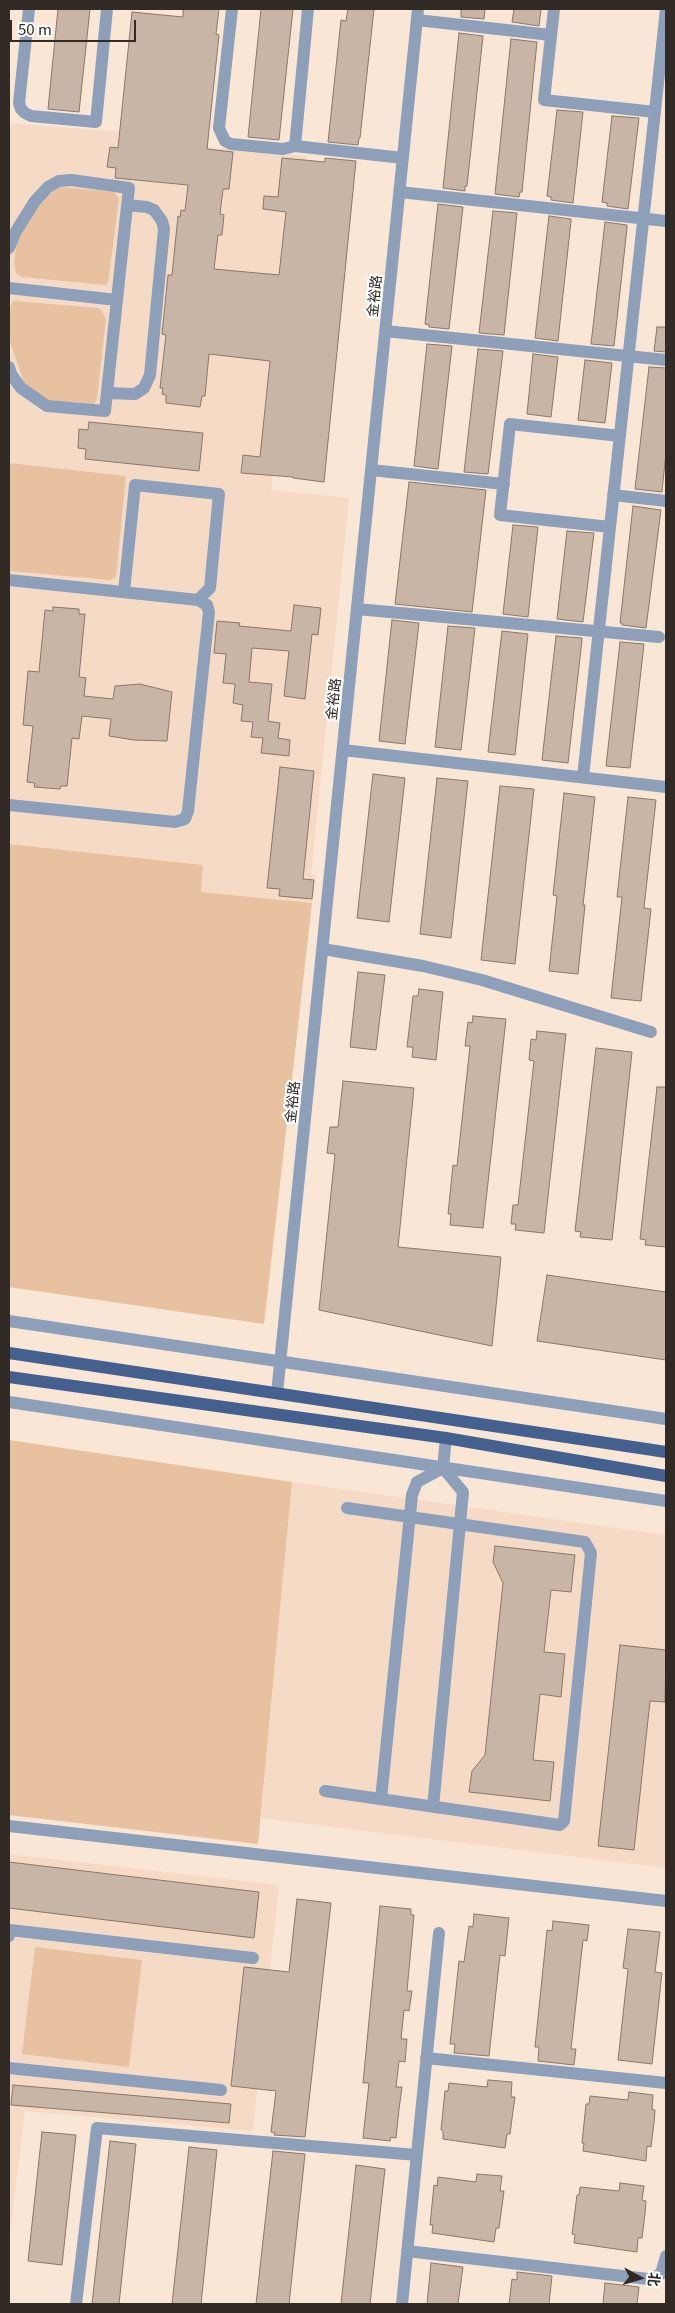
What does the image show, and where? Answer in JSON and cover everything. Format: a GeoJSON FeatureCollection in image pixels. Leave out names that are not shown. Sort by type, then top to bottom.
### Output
{"type":"FeatureCollection","features":[{"type":"Feature","properties":{"kind":"main road"},"geometry":{"type":"LineString","coordinates":[[9,1353],[666,1452]]}},
{"type":"Feature","properties":{"kind":"main road"},"geometry":{"type":"LineString","coordinates":[[9,1377],[446,1438],[666,1476]]}},
{"type":"Feature","properties":{"kind":"street"},"geometry":{"type":"LineString","coordinates":[[29,9],[19,103],[21,109],[24,113],[31,116],[96,122],[107,9]]}},
{"type":"Feature","properties":{"kind":"street"},"geometry":{"type":"LineString","coordinates":[[232,9],[219,128],[221,136],[225,141],[231,144],[283,149],[295,146],[403,158]]}},
{"type":"Feature","properties":{"kind":"street"},"geometry":{"type":"LineString","coordinates":[[295,146],[308,9]]}},
{"type":"Feature","properties":{"kind":"street"},"geometry":{"type":"LineString","coordinates":[[554,9],[544,100],[655,112]]}},
{"type":"Feature","properties":{"kind":"street"},"geometry":{"type":"LineString","coordinates":[[583,777],[643,219],[664,48],[666,9]]}},
{"type":"Feature","properties":{"kind":"street"},"geometry":{"type":"LineString","coordinates":[[418,14],[552,35]]}},
{"type":"Feature","properties":{"kind":"street","name":"金裕路"},"geometry":{"type":"LineString","coordinates":[[277,1392],[418,14]]}},
{"type":"Feature","properties":{"kind":"street"},"geometry":{"type":"LineString","coordinates":[[9,248],[15,233],[34,201],[48,187],[59,180],[129,188],[106,411],[46,406],[21,388],[11,374],[9,367]]}},
{"type":"Feature","properties":{"kind":"street"},"geometry":{"type":"LineString","coordinates":[[400,192],[666,221]]}},
{"type":"Feature","properties":{"kind":"street"},"geometry":{"type":"LineString","coordinates":[[107,393],[135,394],[144,388],[150,375],[164,229],[162,221],[154,210],[128,204]]}},
{"type":"Feature","properties":{"kind":"street"},"geometry":{"type":"LineString","coordinates":[[9,288],[117,300]]}},
{"type":"Feature","properties":{"kind":"street"},"geometry":{"type":"LineString","coordinates":[[385,331],[666,360]]}},
{"type":"Feature","properties":{"kind":"street"},"geometry":{"type":"LineString","coordinates":[[610,527],[500,515],[510,424],[620,436]]}},
{"type":"Feature","properties":{"kind":"street"},"geometry":{"type":"LineString","coordinates":[[371,470],[504,484]]}},
{"type":"Feature","properties":{"kind":"street"},"geometry":{"type":"LineString","coordinates":[[124,592],[135,485],[220,494],[210,588],[198,600]]}},
{"type":"Feature","properties":{"kind":"street"},"geometry":{"type":"LineString","coordinates":[[613,495],[666,500]]}},
{"type":"Feature","properties":{"kind":"street"},"geometry":{"type":"LineString","coordinates":[[9,580],[198,600],[207,605],[209,612],[188,811],[185,819],[174,822],[9,805]]}},
{"type":"Feature","properties":{"kind":"street"},"geometry":{"type":"LineString","coordinates":[[357,610],[659,637]]}},
{"type":"Feature","properties":{"kind":"street"},"geometry":{"type":"LineString","coordinates":[[343,750],[666,787]]}},
{"type":"Feature","properties":{"kind":"street"},"geometry":{"type":"LineString","coordinates":[[322,949],[423,966],[482,980],[650,1032]]}},
{"type":"Feature","properties":{"kind":"street"},"geometry":{"type":"LineString","coordinates":[[9,1320],[666,1419]]}},
{"type":"Feature","properties":{"kind":"street"},"geometry":{"type":"LineString","coordinates":[[9,1402],[666,1501]]}},
{"type":"Feature","properties":{"kind":"street"},"geometry":{"type":"LineString","coordinates":[[443,1468],[446,1438]]}},
{"type":"Feature","properties":{"kind":"street"},"geometry":{"type":"LineString","coordinates":[[381,1799],[412,1495],[417,1482],[443,1468]]}},
{"type":"Feature","properties":{"kind":"street"},"geometry":{"type":"LineString","coordinates":[[433,1807],[462,1524],[463,1492],[457,1482],[443,1468]]}},
{"type":"Feature","properties":{"kind":"street"},"geometry":{"type":"LineString","coordinates":[[325,1791],[560,1825],[564,1821],[591,1552],[585,1542],[347,1508]]}},
{"type":"Feature","properties":{"kind":"street"},"geometry":{"type":"LineString","coordinates":[[9,1826],[666,1901]]}},
{"type":"Feature","properties":{"kind":"street"},"geometry":{"type":"LineString","coordinates":[[9,1936],[10,1930],[253,1958]]}},
{"type":"Feature","properties":{"kind":"street"},"geometry":{"type":"LineString","coordinates":[[402,2304],[439,1932]]}},
{"type":"Feature","properties":{"kind":"street"},"geometry":{"type":"LineString","coordinates":[[426,2058],[666,2083]]}},
{"type":"Feature","properties":{"kind":"street"},"geometry":{"type":"LineString","coordinates":[[9,2068],[221,2090]]}},
{"type":"Feature","properties":{"kind":"street"},"geometry":{"type":"LineString","coordinates":[[76,2304],[97,2128],[417,2155]]}},
{"type":"Feature","properties":{"kind":"street"},"geometry":{"type":"LineString","coordinates":[[407,2251],[648,2279],[661,2274],[666,2256]]}},
{"type":"Feature","properties":{"kind":"shaded area"},"geometry":{"type":"Polygon","coordinates":[[[9,123],[161,135],[161,143],[307,156],[271,490],[349,498],[311,874],[316,875],[312,903],[201,892],[203,865],[9,844],[9,123]]]}},
{"type":"Feature","properties":{"kind":"shaded area"},"geometry":{"type":"Polygon","coordinates":[[[62,187],[114,192],[119,199],[108,283],[105,285],[22,277],[16,273],[14,262],[17,242],[40,201],[56,189],[62,187]]]}},
{"type":"Feature","properties":{"kind":"shaded area"},"geometry":{"type":"Polygon","coordinates":[[[13,301],[99,308],[103,313],[106,319],[97,399],[94,404],[42,400],[25,385],[9,339],[9,310],[13,301]]]}},
{"type":"Feature","properties":{"kind":"shaded area"},"geometry":{"type":"Polygon","coordinates":[[[9,463],[126,476],[116,577],[110,580],[9,571],[9,463]]]}},
{"type":"Feature","properties":{"kind":"shaded area"},"geometry":{"type":"Polygon","coordinates":[[[9,844],[203,865],[201,892],[312,903],[264,1324],[9,1287],[9,844]]]}},
{"type":"Feature","properties":{"kind":"shaded area"},"geometry":{"type":"Polygon","coordinates":[[[9,1440],[292,1482],[258,1844],[9,1815],[9,1440]]]}},
{"type":"Feature","properties":{"kind":"shaded area"},"geometry":{"type":"Polygon","coordinates":[[[292,1482],[666,1535],[666,1868],[261,1818],[292,1482]]]}},
{"type":"Feature","properties":{"kind":"shaded area"},"geometry":{"type":"Polygon","coordinates":[[[9,1854],[279,1885],[253,2131],[25,2111],[9,2241],[9,1854]]]}},
{"type":"Feature","properties":{"kind":"shaded area"},"geometry":{"type":"Polygon","coordinates":[[[35,1947],[142,1960],[129,2067],[22,2054],[35,1947]]]}},
{"type":"Feature","properties":{"kind":"building"},"geometry":{"type":"Polygon","coordinates":[[[58,9],[90,9],[79,112],[48,109],[58,9]]]}},
{"type":"Feature","properties":{"kind":"building"},"geometry":{"type":"Polygon","coordinates":[[[183,9],[219,9],[216,34],[219,35],[207,149],[233,152],[229,189],[223,189],[220,214],[224,215],[222,235],[218,235],[214,269],[279,275],[286,212],[263,209],[264,196],[278,197],[282,158],[325,162],[325,158],[356,161],[324,482],[293,477],[241,473],[243,455],[260,457],[270,361],[209,354],[205,396],[202,396],[200,407],[166,403],[166,395],[162,394],[163,388],[160,388],[166,335],[162,334],[168,275],[172,275],[178,216],[180,217],[181,210],[185,211],[188,185],[115,178],[116,168],[107,167],[110,147],[118,148],[132,12],[183,17],[183,9]]]}},
{"type":"Feature","properties":{"kind":"building"},"geometry":{"type":"Polygon","coordinates":[[[261,9],[293,9],[279,140],[248,137],[261,9]]]}},
{"type":"Feature","properties":{"kind":"building"},"geometry":{"type":"Polygon","coordinates":[[[348,9],[374,9],[358,145],[328,142],[341,20],[346,21],[348,9]]]}},
{"type":"Feature","properties":{"kind":"building"},"geometry":{"type":"Polygon","coordinates":[[[461,9],[485,9],[484,19],[461,17],[461,9]]]}},
{"type":"Feature","properties":{"kind":"building"},"geometry":{"type":"Polygon","coordinates":[[[514,9],[541,9],[539,26],[512,22],[514,9]]]}},
{"type":"Feature","properties":{"kind":"building"},"geometry":{"type":"Polygon","coordinates":[[[459,33],[483,36],[465,191],[443,188],[459,33]]]}},
{"type":"Feature","properties":{"kind":"building"},"geometry":{"type":"Polygon","coordinates":[[[511,39],[537,42],[522,192],[520,192],[519,197],[495,194],[511,39]]]}},
{"type":"Feature","properties":{"kind":"building"},"geometry":{"type":"Polygon","coordinates":[[[557,110],[583,112],[573,203],[551,200],[551,197],[547,196],[557,110]]]}},
{"type":"Feature","properties":{"kind":"building"},"geometry":{"type":"Polygon","coordinates":[[[612,116],[639,118],[628,209],[607,206],[607,203],[602,202],[612,116]]]}},
{"type":"Feature","properties":{"kind":"building"},"geometry":{"type":"Polygon","coordinates":[[[438,204],[463,207],[449,329],[429,327],[429,325],[425,324],[438,204]]]}},
{"type":"Feature","properties":{"kind":"building"},"geometry":{"type":"Polygon","coordinates":[[[493,211],[517,213],[504,335],[479,333],[493,211]]]}},
{"type":"Feature","properties":{"kind":"building"},"geometry":{"type":"Polygon","coordinates":[[[549,216],[571,219],[558,341],[535,338],[549,216]]]}},
{"type":"Feature","properties":{"kind":"building"},"geometry":{"type":"Polygon","coordinates":[[[605,222],[627,225],[614,346],[591,344],[605,222]]]}},
{"type":"Feature","properties":{"kind":"building"},"geometry":{"type":"Polygon","coordinates":[[[657,327],[666,327],[666,352],[654,351],[657,327]]]}},
{"type":"Feature","properties":{"kind":"building"},"geometry":{"type":"Polygon","coordinates":[[[427,344],[452,346],[438,469],[414,466],[427,344]]]}},
{"type":"Feature","properties":{"kind":"building"},"geometry":{"type":"Polygon","coordinates":[[[478,349],[503,351],[488,474],[464,472],[478,349]]]}},
{"type":"Feature","properties":{"kind":"building"},"geometry":{"type":"Polygon","coordinates":[[[533,354],[558,357],[551,417],[527,414],[533,354]]]}},
{"type":"Feature","properties":{"kind":"building"},"geometry":{"type":"Polygon","coordinates":[[[585,360],[612,363],[605,423],[578,420],[585,360]]]}},
{"type":"Feature","properties":{"kind":"building"},"geometry":{"type":"Polygon","coordinates":[[[649,367],[666,368],[666,452],[662,492],[635,489],[649,367]]]}},
{"type":"Feature","properties":{"kind":"building"},"geometry":{"type":"Polygon","coordinates":[[[89,422],[203,433],[199,471],[85,459],[86,449],[78,448],[79,429],[88,430],[89,422]]]}},
{"type":"Feature","properties":{"kind":"building"},"geometry":{"type":"Polygon","coordinates":[[[409,482],[486,490],[472,612],[395,604],[409,482]]]}},
{"type":"Feature","properties":{"kind":"building"},"geometry":{"type":"Polygon","coordinates":[[[633,506],[661,510],[646,628],[622,625],[620,623],[633,506]]]}},
{"type":"Feature","properties":{"kind":"building"},"geometry":{"type":"Polygon","coordinates":[[[513,525],[538,527],[528,617],[503,614],[513,525]]]}},
{"type":"Feature","properties":{"kind":"building"},"geometry":{"type":"Polygon","coordinates":[[[567,531],[594,533],[583,622],[557,619],[567,531]]]}},
{"type":"Feature","properties":{"kind":"building"},"geometry":{"type":"Polygon","coordinates":[[[294,605],[321,608],[318,635],[312,634],[305,699],[284,696],[289,651],[252,648],[249,682],[272,684],[268,721],[280,723],[278,738],[290,740],[289,756],[261,753],[263,738],[251,737],[253,722],[241,721],[243,705],[233,703],[235,684],[223,683],[226,654],[214,653],[217,621],[240,623],[239,626],[291,631],[294,605]]]}},
{"type":"Feature","properties":{"kind":"building"},"geometry":{"type":"Polygon","coordinates":[[[53,607],[79,609],[79,614],[85,614],[79,677],[86,678],[84,696],[113,699],[115,686],[140,684],[172,692],[167,741],[134,740],[109,736],[111,719],[82,716],[79,739],[72,738],[67,786],[61,786],[60,789],[34,787],[35,783],[27,782],[33,726],[23,725],[28,671],[39,672],[45,610],[53,611],[53,607]]]}},
{"type":"Feature","properties":{"kind":"building"},"geometry":{"type":"Polygon","coordinates":[[[392,620],[419,623],[405,744],[379,741],[392,620]]]}},
{"type":"Feature","properties":{"kind":"building"},"geometry":{"type":"Polygon","coordinates":[[[448,626],[475,628],[461,750],[435,747],[448,626]]]}},
{"type":"Feature","properties":{"kind":"building"},"geometry":{"type":"Polygon","coordinates":[[[502,631],[528,634],[515,755],[488,752],[502,631]]]}},
{"type":"Feature","properties":{"kind":"building"},"geometry":{"type":"Polygon","coordinates":[[[556,636],[582,638],[568,763],[542,760],[556,636]]]}},
{"type":"Feature","properties":{"kind":"building"},"geometry":{"type":"Polygon","coordinates":[[[620,642],[644,644],[630,768],[606,766],[620,642]]]}},
{"type":"Feature","properties":{"kind":"building"},"geometry":{"type":"Polygon","coordinates":[[[280,767],[314,771],[303,879],[314,880],[312,899],[279,896],[280,889],[267,888],[280,767]]]}},
{"type":"Feature","properties":{"kind":"building"},"geometry":{"type":"Polygon","coordinates":[[[373,774],[405,778],[389,922],[357,918],[373,774]]]}},
{"type":"Feature","properties":{"kind":"building"},"geometry":{"type":"Polygon","coordinates":[[[437,778],[468,781],[451,938],[420,934],[437,778]]]}},
{"type":"Feature","properties":{"kind":"building"},"geometry":{"type":"Polygon","coordinates":[[[500,786],[534,789],[515,964],[481,960],[500,786]]]}},
{"type":"Feature","properties":{"kind":"building"},"geometry":{"type":"Polygon","coordinates":[[[564,793],[595,797],[583,905],[585,905],[578,974],[549,971],[557,896],[553,895],[564,793]]]}},
{"type":"Feature","properties":{"kind":"building"},"geometry":{"type":"Polygon","coordinates":[[[628,797],[656,800],[644,908],[651,909],[641,1001],[611,998],[622,897],[617,897],[628,797]]]}},
{"type":"Feature","properties":{"kind":"building"},"geometry":{"type":"Polygon","coordinates":[[[358,972],[385,975],[376,1050],[350,1047],[358,972]]]}},
{"type":"Feature","properties":{"kind":"building"},"geometry":{"type":"Polygon","coordinates":[[[419,989],[443,992],[436,1060],[412,1057],[413,1047],[407,1047],[413,996],[418,996],[419,989]]]}},
{"type":"Feature","properties":{"kind":"building"},"geometry":{"type":"Polygon","coordinates":[[[473,1016],[506,1019],[483,1228],[450,1225],[451,1214],[448,1214],[453,1165],[457,1166],[470,1046],[465,1046],[468,1022],[472,1023],[473,1016]]]}},
{"type":"Feature","properties":{"kind":"building"},"geometry":{"type":"Polygon","coordinates":[[[537,1031],[566,1034],[544,1233],[515,1230],[516,1224],[511,1224],[513,1205],[518,1205],[534,1061],[529,1060],[531,1039],[536,1040],[537,1031]]]}},
{"type":"Feature","properties":{"kind":"building"},"geometry":{"type":"Polygon","coordinates":[[[596,1048],[632,1052],[612,1240],[580,1237],[581,1232],[575,1231],[596,1048]]]}},
{"type":"Feature","properties":{"kind":"building"},"geometry":{"type":"Polygon","coordinates":[[[343,1081],[414,1088],[398,1247],[501,1257],[492,1346],[319,1310],[335,1154],[327,1153],[330,1127],[338,1127],[343,1081]]]}},
{"type":"Feature","properties":{"kind":"building"},"geometry":{"type":"Polygon","coordinates":[[[657,1087],[666,1087],[666,1247],[645,1245],[646,1240],[640,1239],[657,1087]]]}},
{"type":"Feature","properties":{"kind":"building"},"geometry":{"type":"Polygon","coordinates":[[[547,1275],[666,1292],[666,1360],[537,1341],[547,1275]]]}},
{"type":"Feature","properties":{"kind":"building"},"geometry":{"type":"Polygon","coordinates":[[[495,1546],[575,1555],[571,1592],[551,1590],[544,1652],[565,1654],[561,1697],[540,1694],[533,1760],[554,1762],[550,1801],[469,1792],[472,1771],[485,1755],[503,1583],[493,1562],[495,1546]]]}},
{"type":"Feature","properties":{"kind":"building"},"geometry":{"type":"Polygon","coordinates":[[[620,1645],[666,1650],[665,1702],[650,1701],[634,1850],[598,1846],[620,1645]]]}},
{"type":"Feature","properties":{"kind":"building"},"geometry":{"type":"Polygon","coordinates":[[[9,1862],[259,1892],[254,1938],[9,1908],[9,1862]]]}},
{"type":"Feature","properties":{"kind":"building"},"geometry":{"type":"Polygon","coordinates":[[[297,1899],[331,1903],[305,2137],[274,2135],[275,2133],[271,2132],[276,2091],[231,2086],[244,1967],[289,1972],[297,1899]]]}},
{"type":"Feature","properties":{"kind":"building"},"geometry":{"type":"Polygon","coordinates":[[[380,1906],[411,1909],[411,1915],[414,1915],[407,1991],[412,1991],[409,2011],[404,2010],[401,2039],[407,2039],[405,2062],[399,2061],[396,2087],[402,2087],[396,2138],[391,2137],[390,2141],[363,2138],[369,2083],[363,2083],[380,1906]]]}},
{"type":"Feature","properties":{"kind":"building"},"geometry":{"type":"Polygon","coordinates":[[[474,1914],[509,1918],[505,1956],[500,1955],[489,2056],[454,2053],[455,2044],[450,2044],[459,1961],[464,1962],[469,1926],[473,1927],[474,1914]]]}},
{"type":"Feature","properties":{"kind":"building"},"geometry":{"type":"Polygon","coordinates":[[[553,1921],[589,1925],[587,1941],[583,1940],[571,2049],[576,2049],[574,2065],[538,2061],[539,2047],[535,2047],[547,1930],[552,1931],[553,1921]]]}},
{"type":"Feature","properties":{"kind":"building"},"geometry":{"type":"Polygon","coordinates":[[[628,1929],[660,1932],[655,1972],[662,1973],[652,2064],[618,2060],[628,1969],[623,1968],[628,1929]]]}},
{"type":"Feature","properties":{"kind":"building"},"geometry":{"type":"Polygon","coordinates":[[[488,2080],[512,2082],[511,2097],[515,2097],[510,2134],[507,2134],[505,2148],[443,2139],[443,2131],[441,2130],[445,2091],[448,2091],[449,2083],[487,2087],[488,2080]]]}},
{"type":"Feature","properties":{"kind":"building"},"geometry":{"type":"Polygon","coordinates":[[[13,2085],[231,2104],[229,2123],[11,2105],[13,2085]]]}},
{"type":"Feature","properties":{"kind":"building"},"geometry":{"type":"Polygon","coordinates":[[[629,2092],[653,2095],[654,2123],[651,2147],[647,2146],[646,2161],[583,2151],[584,2143],[582,2143],[586,2104],[589,2104],[590,2096],[628,2100],[629,2092]]]}},
{"type":"Feature","properties":{"kind":"building"},"geometry":{"type":"Polygon","coordinates":[[[42,2132],[76,2135],[62,2265],[28,2261],[42,2132]]]}},
{"type":"Feature","properties":{"kind":"building"},"geometry":{"type":"Polygon","coordinates":[[[110,2141],[136,2144],[119,2304],[92,2304],[110,2141]]]}},
{"type":"Feature","properties":{"kind":"building"},"geometry":{"type":"Polygon","coordinates":[[[189,2147],[217,2150],[201,2304],[172,2304],[189,2147]]]}},
{"type":"Feature","properties":{"kind":"building"},"geometry":{"type":"Polygon","coordinates":[[[273,2151],[305,2154],[289,2304],[256,2304],[273,2151]]]}},
{"type":"Feature","properties":{"kind":"building"},"geometry":{"type":"Polygon","coordinates":[[[356,2165],[385,2169],[370,2304],[341,2304],[356,2165]]]}},
{"type":"Feature","properties":{"kind":"building"},"geometry":{"type":"Polygon","coordinates":[[[477,2174],[502,2176],[500,2191],[504,2191],[499,2228],[496,2228],[494,2242],[432,2233],[433,2225],[430,2225],[434,2185],[437,2186],[438,2177],[476,2182],[477,2174]]]}},
{"type":"Feature","properties":{"kind":"building"},"geometry":{"type":"Polygon","coordinates":[[[620,2183],[644,2186],[642,2200],[646,2201],[645,2214],[642,2238],[638,2238],[637,2252],[574,2243],[575,2235],[572,2234],[577,2195],[579,2195],[580,2187],[619,2191],[620,2183]]]}},
{"type":"Feature","properties":{"kind":"building"},"geometry":{"type":"Polygon","coordinates":[[[431,2263],[463,2267],[458,2304],[427,2304],[431,2263]]]}},
{"type":"Feature","properties":{"kind":"building"},"geometry":{"type":"Polygon","coordinates":[[[517,2272],[552,2276],[549,2304],[509,2304],[512,2279],[517,2280],[517,2272]]]}},
{"type":"Feature","properties":{"kind":"building"},"geometry":{"type":"Polygon","coordinates":[[[605,2283],[639,2287],[637,2304],[603,2304],[605,2283]]]}}]}
